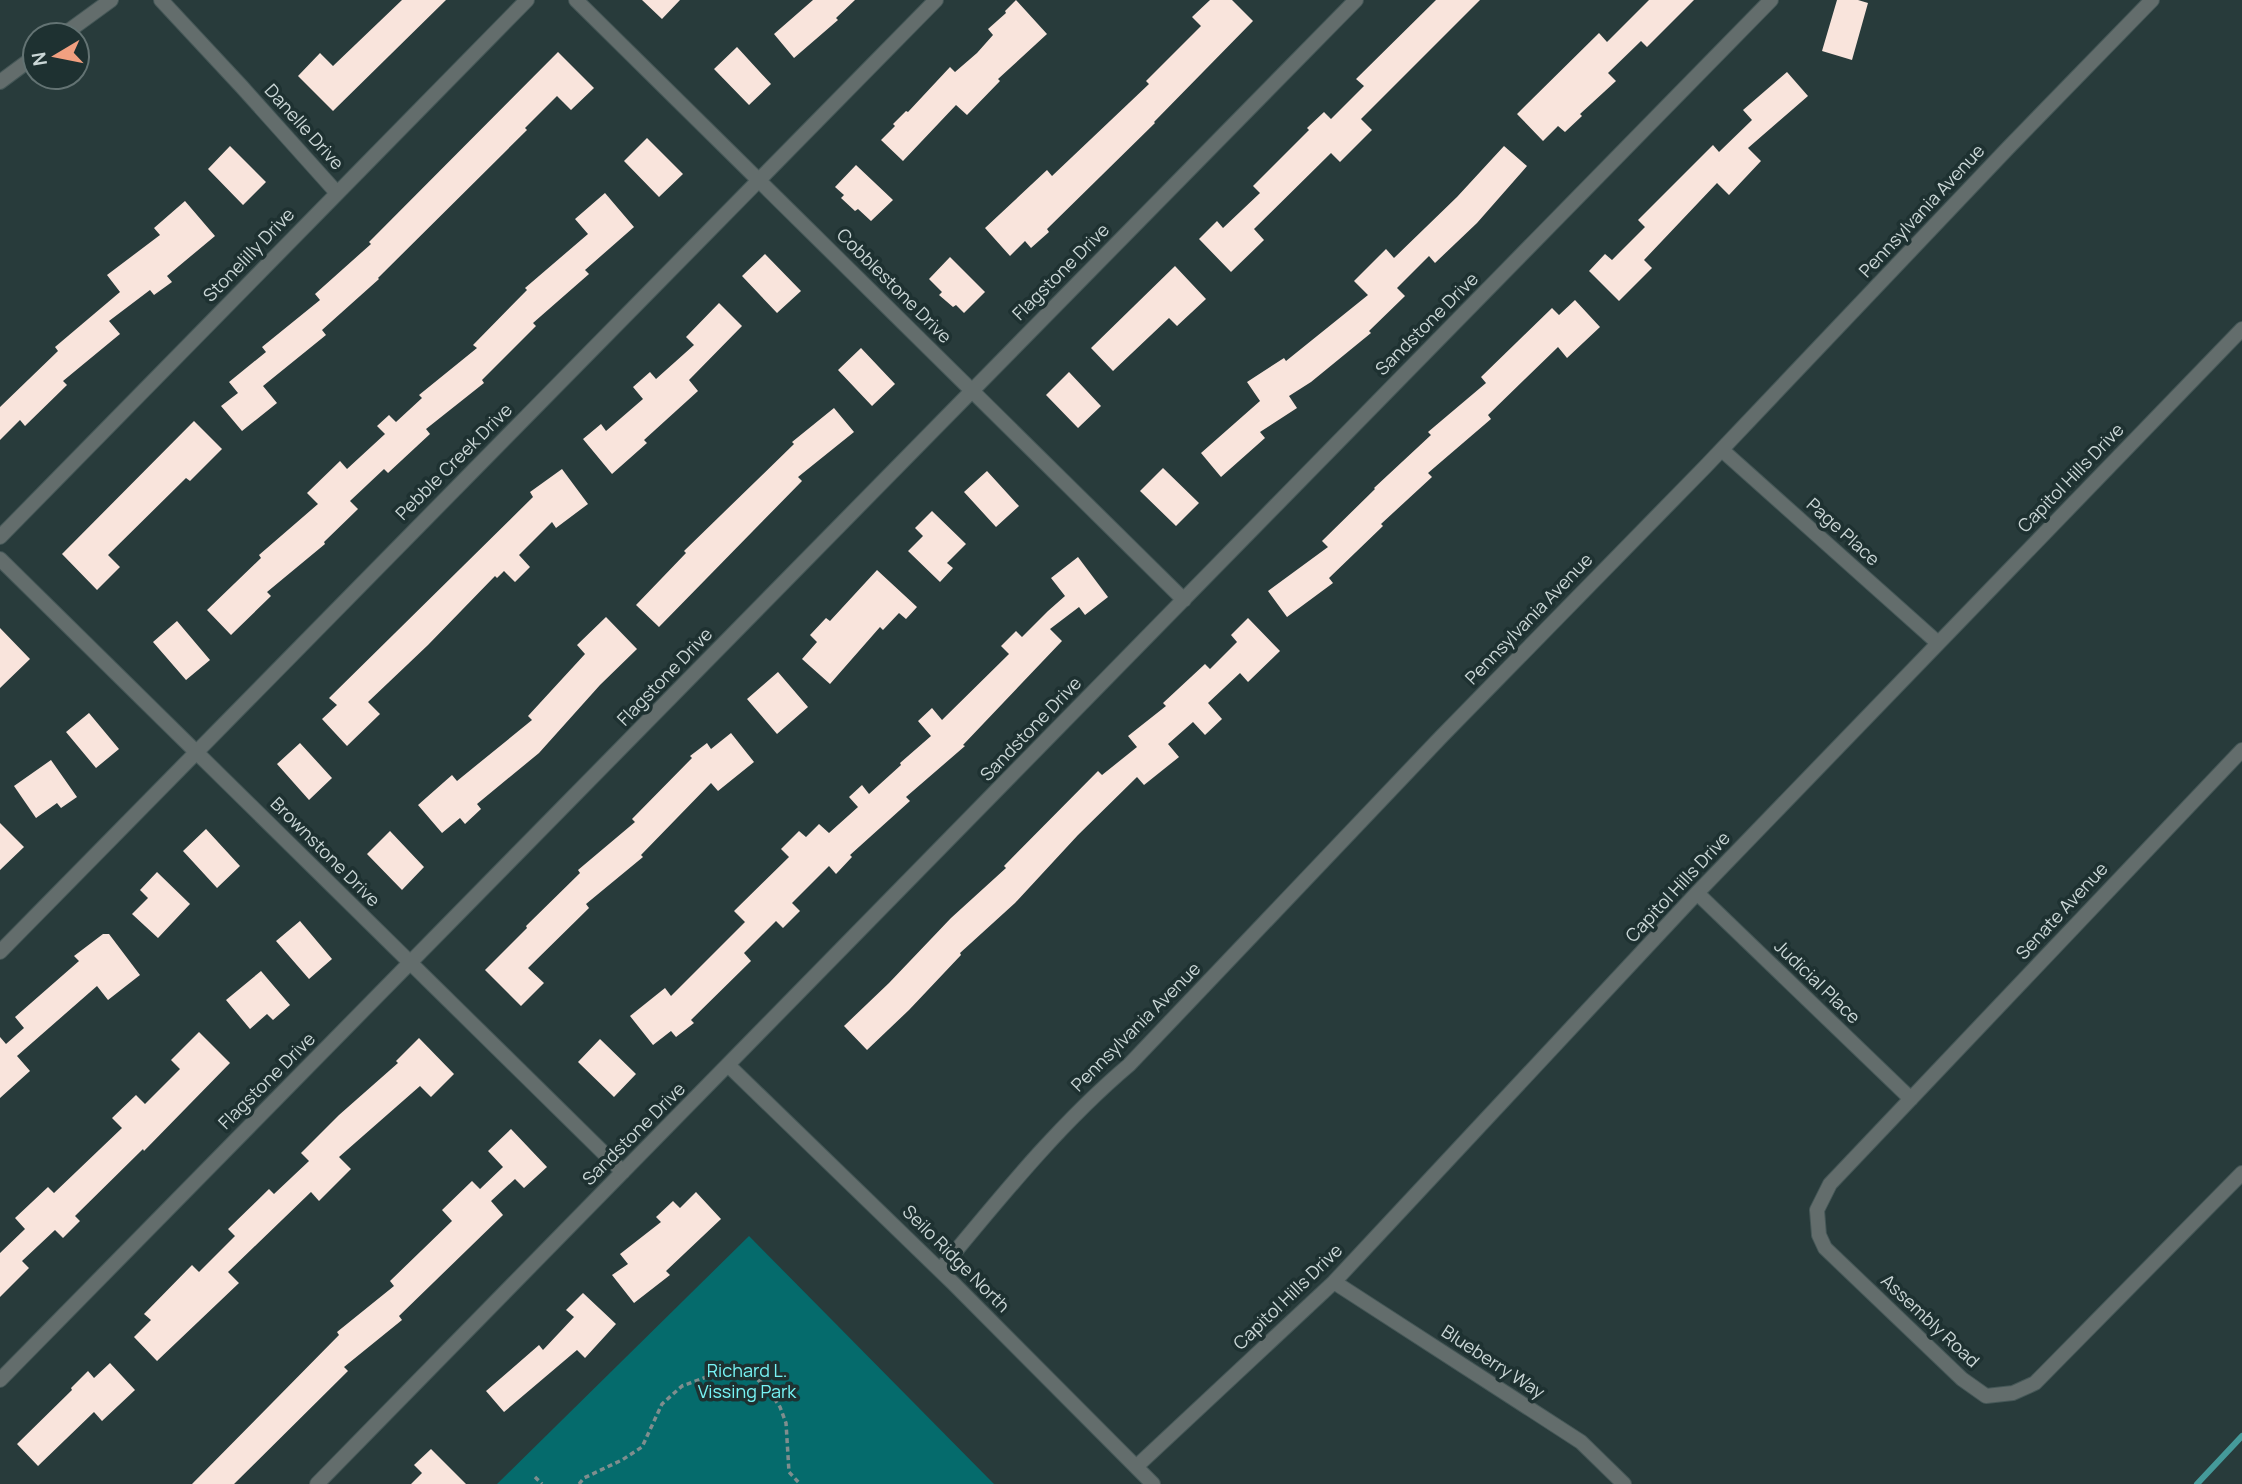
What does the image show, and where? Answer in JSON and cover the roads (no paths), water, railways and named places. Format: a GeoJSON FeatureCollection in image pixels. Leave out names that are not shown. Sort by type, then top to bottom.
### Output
{"type":"FeatureCollection","features":[{"type":"Feature","properties":{"kind":"street"},"geometry":{"type":"LineString","coordinates":[[82,21],[111,0]]}},
{"type":"Feature","properties":{"kind":"street","name":"Danelle Drive"},"geometry":{"type":"LineString","coordinates":[[161,0],[337,193]]}},
{"type":"Feature","properties":{"kind":"street","name":"Stonelilly Drive"},"geometry":{"type":"LineString","coordinates":[[0,537],[527,0]]}},
{"type":"Feature","properties":{"kind":"street","name":"Cobblestone Drive"},"geometry":{"type":"LineString","coordinates":[[576,0],[1184,600]]}},
{"type":"Feature","properties":{"kind":"street","name":"Pebble Creek Drive"},"geometry":{"type":"LineString","coordinates":[[0,952],[936,0]]}},
{"type":"Feature","properties":{"kind":"street","name":"Flagstone Drive"},"geometry":{"type":"LineString","coordinates":[[0,1380],[1356,0]]}},
{"type":"Feature","properties":{"kind":"street","name":"Sandstone Drive"},"geometry":{"type":"LineString","coordinates":[[317,1484],[1771,0]]}},
{"type":"Feature","properties":{"kind":"street","name":"Pennsylvania Avenue"},"geometry":{"type":"LineString","coordinates":[[940,1270],[1037,1156],[1097,1091],[1129,1065],[1441,737],[1722,450],[2152,0]]}},
{"type":"Feature","properties":{"kind":"street"},"geometry":{"type":"LineString","coordinates":[[0,82],[21,66]]}},
{"type":"Feature","properties":{"kind":"street","name":"Capitol Hills Drive"},"geometry":{"type":"LineString","coordinates":[[1137,1466],[1334,1282],[1697,893],[2242,329]]}},
{"type":"Feature","properties":{"kind":"street","name":"Page Place"},"geometry":{"type":"LineString","coordinates":[[1722,450],[1938,643]]}},
{"type":"Feature","properties":{"kind":"street","name":"Brownstone Drive"},"geometry":{"type":"LineString","coordinates":[[0,559],[623,1172]]}},
{"type":"Feature","properties":{"kind":"street","name":"Senate Avenue"},"geometry":{"type":"LineString","coordinates":[[1911,1099],[2242,750]]}},
{"type":"Feature","properties":{"kind":"street","name":"Judicial Place"},"geometry":{"type":"LineString","coordinates":[[1697,893],[1911,1099]]}},
{"type":"Feature","properties":{"kind":"street","name":"Seilo Ridge North"},"geometry":{"type":"LineString","coordinates":[[729,1065],[940,1270],[1153,1484]]}},
{"type":"Feature","properties":{"kind":"street","name":"Assembly Road"},"geometry":{"type":"LineString","coordinates":[[1911,1099],[1830,1184],[1817,1210],[1819,1235],[1825,1248],[1962,1379],[1986,1396],[2013,1393],[2035,1383],[2242,1173]]}},
{"type":"Feature","properties":{"kind":"street","name":"Blueberry Way"},"geometry":{"type":"LineString","coordinates":[[1334,1282],[1581,1442],[1624,1484]]}},
{"type":"Feature","properties":{"kind":"waterway"},"geometry":{"type":"LineString","coordinates":[[2197,1484],[2242,1436]]}},
{"type":"Feature","properties":{"kind":"park label","name":"Richard L. Vissing Park"},"geometry":{"type":"Point","coordinates":[747,1381]}}]}
